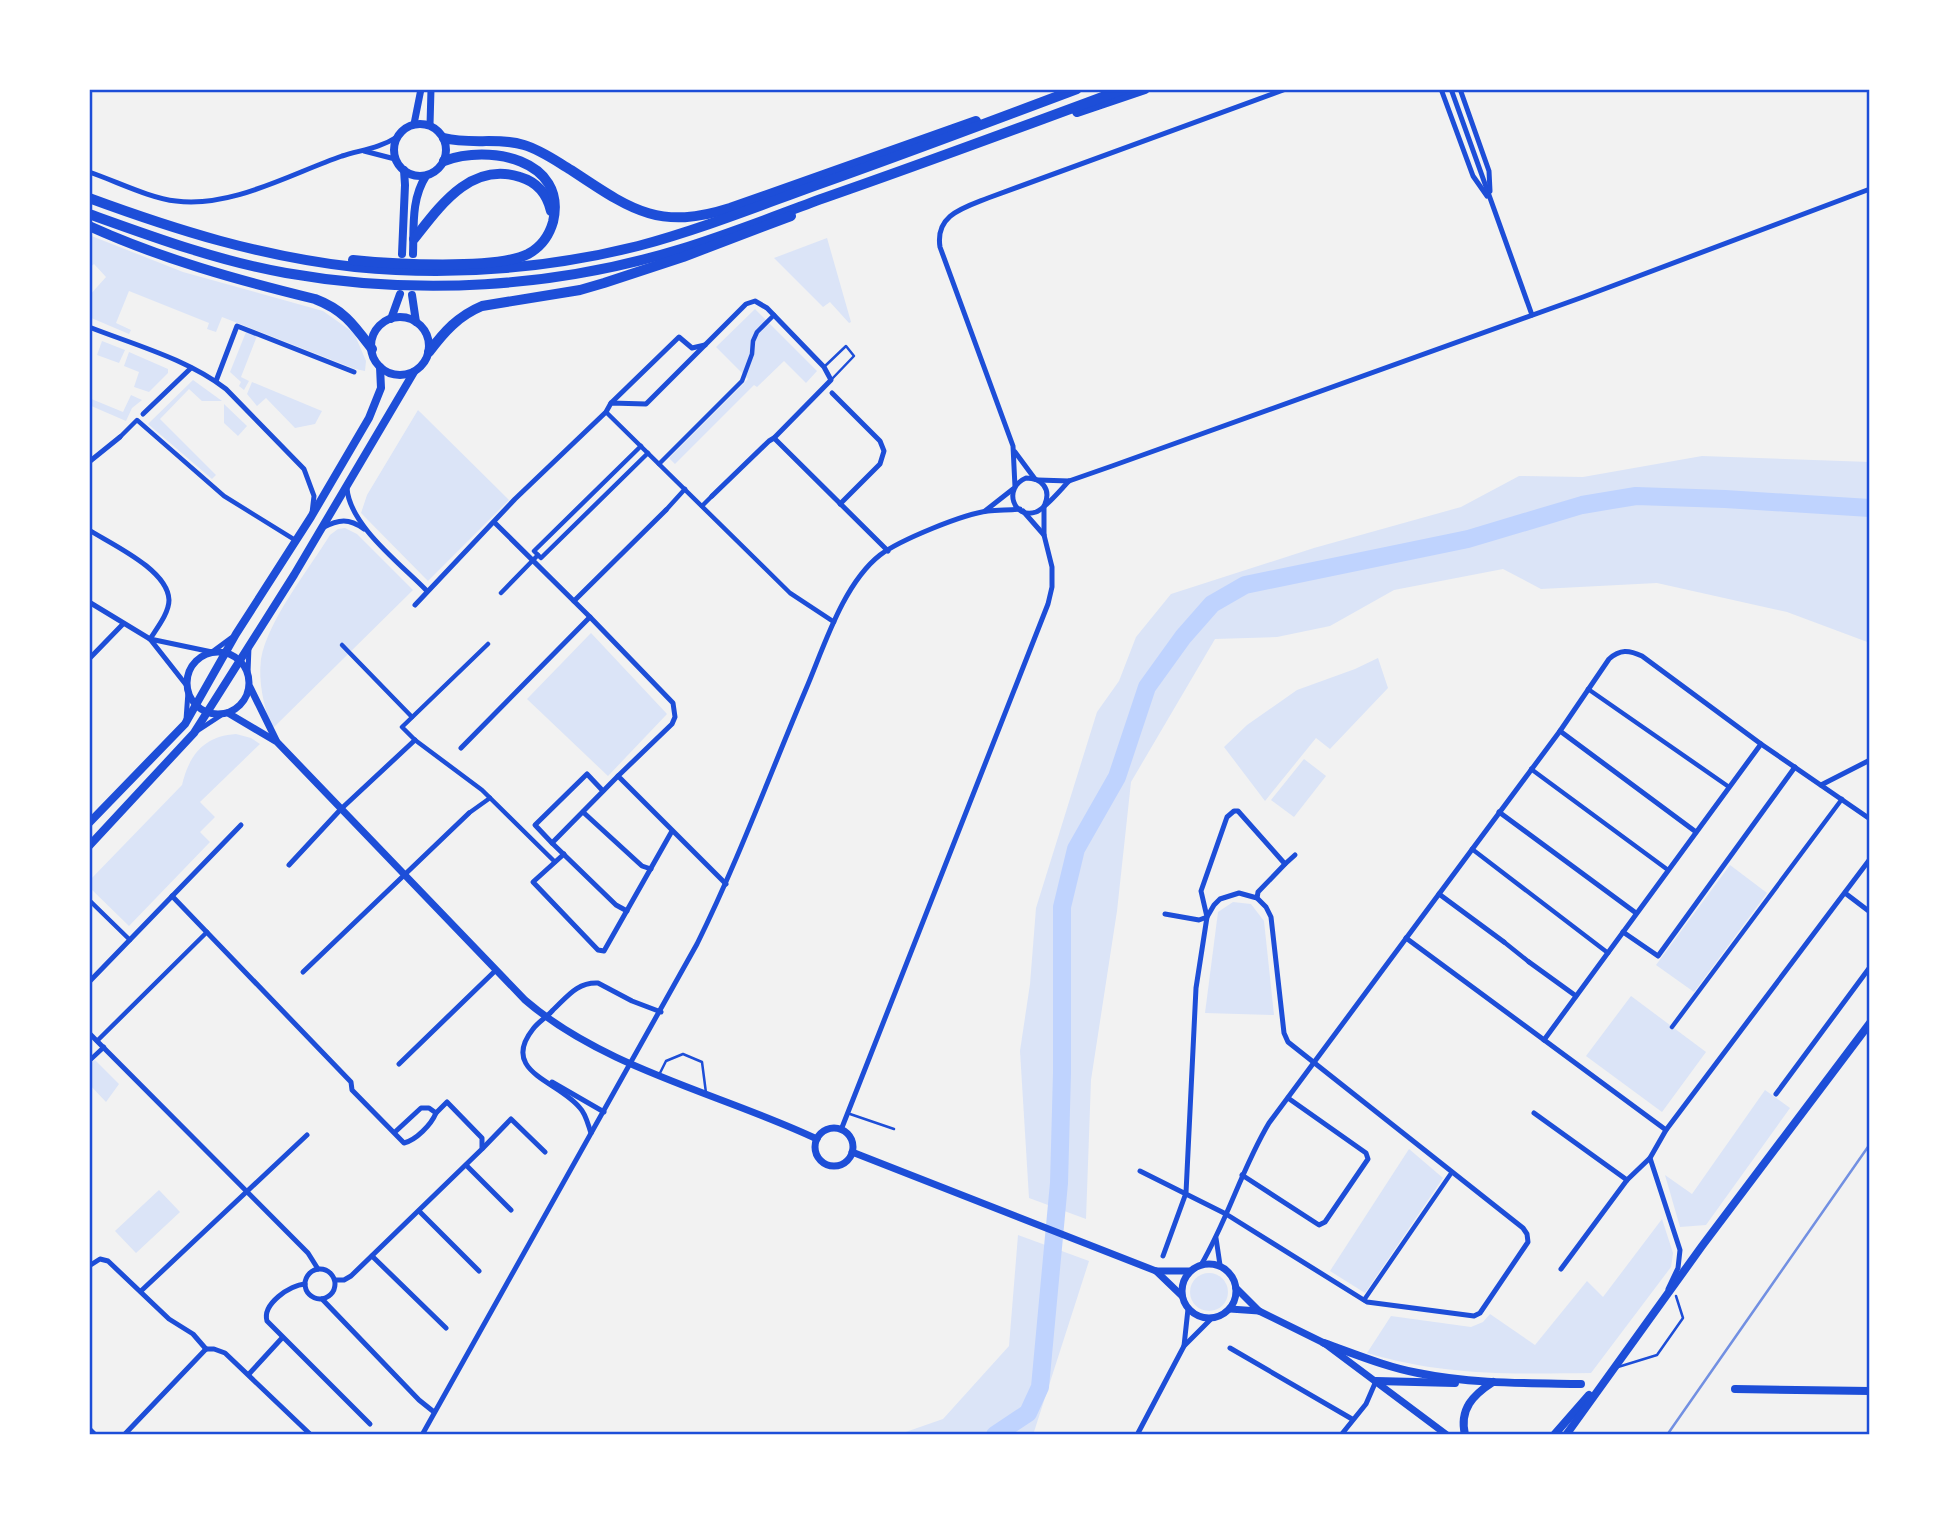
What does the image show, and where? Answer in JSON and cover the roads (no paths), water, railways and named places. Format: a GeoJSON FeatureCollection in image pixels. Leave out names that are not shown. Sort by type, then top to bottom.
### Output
{"type":"FeatureCollection","features":[{"type":"Feature","properties":{"kind":"highway"},"geometry":{"type":"LineString","coordinates":[[89,198],[197,236],[285,257],[387,269],[468,270],[568,261],[677,235],[1077,89]]}},
{"type":"Feature","properties":{"kind":"highway"},"geometry":{"type":"LineString","coordinates":[[89,214],[193,250],[286,273],[386,284],[472,285],[551,278],[681,249],[1124,89]]}},
{"type":"Feature","properties":{"kind":"highway"},"geometry":{"type":"LineString","coordinates":[[1023,126],[1096,107],[1145,89]]}},
{"type":"Feature","properties":{"kind":"highway"},"geometry":{"type":"LineString","coordinates":[[444,138],[458,142],[498,141],[523,144],[554,159],[631,208],[658,216],[685,218],[730,208],[965,124],[1017,112]]}},
{"type":"Feature","properties":{"kind":"highway"},"geometry":{"type":"LineString","coordinates":[[197,236],[357,260],[463,263],[514,258],[529,253],[542,244],[553,222],[555,205],[552,191],[545,179],[529,165],[503,156],[481,154],[462,155],[444,161]]}},
{"type":"Feature","properties":{"kind":"highway"},"geometry":{"type":"LineString","coordinates":[[414,239],[461,186],[478,178],[497,174],[516,176],[537,186],[547,198],[553,222]]}},
{"type":"Feature","properties":{"kind":"highway"},"geometry":{"type":"LineString","coordinates":[[429,352],[451,325],[482,306],[580,290],[646,270],[786,219],[854,188]]}},
{"type":"Feature","properties":{"kind":"highway"},"geometry":{"type":"LineString","coordinates":[[89,226],[189,266],[334,306],[356,327],[372,349]]}},
{"type":"Feature","properties":{"kind":"main road"},"geometry":{"type":"LineString","coordinates":[[414,254],[416,198],[419,187],[426,176],[437,170],[446,154],[444,138],[430,125],[414,124],[397,137],[394,144],[395,159],[411,174],[426,176]]}},
{"type":"Feature","properties":{"kind":"main road"},"geometry":{"type":"LineString","coordinates":[[402,254],[404,170]]}},
{"type":"Feature","properties":{"kind":"main road"},"geometry":{"type":"LineString","coordinates":[[391,319],[400,294]]}},
{"type":"Feature","properties":{"kind":"main road"},"geometry":{"type":"LineString","coordinates":[[412,295],[416,322]]}},
{"type":"Feature","properties":{"kind":"main road"},"geometry":{"type":"LineString","coordinates":[[89,823],[185,724],[236,634],[359,436],[380,395],[380,367],[372,349],[378,327],[391,319],[408,318],[416,322],[429,338],[429,352],[424,364],[414,372],[249,646],[194,733],[89,846]]}},
{"type":"Feature","properties":{"kind":"main road"},"geometry":{"type":"LineString","coordinates":[[380,367],[395,375],[414,372]]}},
{"type":"Feature","properties":{"kind":"main road"},"geometry":{"type":"LineString","coordinates":[[1554,1435],[1612,1370],[1671,1296],[1870,1023]]}},
{"type":"Feature","properties":{"kind":"main road"},"geometry":{"type":"LineString","coordinates":[[1324,1343],[1410,1372],[1493,1382],[1581,1384]]}},
{"type":"Feature","properties":{"kind":"main road"},"geometry":{"type":"LineString","coordinates":[[1566,1435],[1612,1370]]}},
{"type":"Feature","properties":{"kind":"main road"},"geometry":{"type":"LineString","coordinates":[[1376,1381],[1472,1384],[1493,1382]]}},
{"type":"Feature","properties":{"kind":"main road"},"geometry":{"type":"LineString","coordinates":[[1465,1435],[1463,1419],[1467,1405],[1481,1389],[1493,1382]]}},
{"type":"Feature","properties":{"kind":"main road"},"geometry":{"type":"LineString","coordinates":[[1735,1389],[1870,1391]]}},
{"type":"Feature","properties":{"kind":"street"},"geometry":{"type":"LineString","coordinates":[[414,124],[421,89]]}},
{"type":"Feature","properties":{"kind":"street"},"geometry":{"type":"LineString","coordinates":[[430,125],[431,89]]}},
{"type":"Feature","properties":{"kind":"street"},"geometry":{"type":"LineString","coordinates":[[841,1130],[1048,604],[1052,587],[1052,567],[1044,535],[1044,505],[1047,493],[1042,483],[1014,452],[940,247],[939,233],[945,220],[955,211],[1286,89]]}},
{"type":"Feature","properties":{"kind":"street"},"geometry":{"type":"LineString","coordinates":[[1441,89],[1473,176],[1491,201]]}},
{"type":"Feature","properties":{"kind":"street"},"geometry":{"type":"LineString","coordinates":[[1451,89],[1532,315]]}},
{"type":"Feature","properties":{"kind":"street"},"geometry":{"type":"LineString","coordinates":[[1460,89],[1489,171],[1491,201]]}},
{"type":"Feature","properties":{"kind":"street"},"geometry":{"type":"LineString","coordinates":[[89,172],[162,198],[186,202],[224,198],[361,150],[378,147],[397,137]]}},
{"type":"Feature","properties":{"kind":"street"},"geometry":{"type":"LineString","coordinates":[[361,150],[395,159]]}},
{"type":"Feature","properties":{"kind":"street"},"geometry":{"type":"LineString","coordinates":[[985,511],[1026,478],[1069,481],[1532,315],[1870,189]]}},
{"type":"Feature","properties":{"kind":"street"},"geometry":{"type":"LineString","coordinates":[[611,403],[646,404],[750,302],[761,303],[824,367],[831,380],[775,439],[769,440],[702,506]]}},
{"type":"Feature","properties":{"kind":"street"},"geometry":{"type":"LineString","coordinates":[[659,464],[742,381],[757,332],[774,315]]}},
{"type":"Feature","properties":{"kind":"street"},"geometry":{"type":"LineString","coordinates":[[216,381],[237,326],[354,372]]}},
{"type":"Feature","properties":{"kind":"street"},"geometry":{"type":"LineString","coordinates":[[89,327],[191,368],[216,381],[236,398],[304,469],[314,496],[311,517]]}},
{"type":"Feature","properties":{"kind":"street"},"geometry":{"type":"LineString","coordinates":[[415,605],[515,499],[679,337],[692,348],[708,344]]}},
{"type":"Feature","properties":{"kind":"street"},"geometry":{"type":"LineString","coordinates":[[89,462],[120,437],[191,368]]}},
{"type":"Feature","properties":{"kind":"street"},"geometry":{"type":"LineString","coordinates":[[832,393],[880,441],[884,451],[880,464],[840,504]]}},
{"type":"Feature","properties":{"kind":"street"},"geometry":{"type":"LineString","coordinates":[[606,412],[790,593],[834,622]]}},
{"type":"Feature","properties":{"kind":"street"},"geometry":{"type":"LineString","coordinates":[[136,420],[224,496],[296,540]]}},
{"type":"Feature","properties":{"kind":"street"},"geometry":{"type":"LineString","coordinates":[[775,439],[888,551]]}},
{"type":"Feature","properties":{"kind":"street"},"geometry":{"type":"LineString","coordinates":[[641,446],[534,551],[541,558],[648,453]]}},
{"type":"Feature","properties":{"kind":"street"},"geometry":{"type":"LineString","coordinates":[[1014,452],[1013,500],[1044,535]]}},
{"type":"Feature","properties":{"kind":"street"},"geometry":{"type":"LineString","coordinates":[[422,1435],[697,944],[726,884],[834,622],[863,572],[888,551],[933,528],[985,511],[1036,512],[1069,481]]}},
{"type":"Feature","properties":{"kind":"street"},"geometry":{"type":"LineString","coordinates":[[347,487],[347,501],[368,532]]}},
{"type":"Feature","properties":{"kind":"street"},"geometry":{"type":"LineString","coordinates":[[575,601],[685,489]]}},
{"type":"Feature","properties":{"kind":"street"},"geometry":{"type":"LineString","coordinates":[[320,530],[337,520],[355,523],[368,532],[427,591]]}},
{"type":"Feature","properties":{"kind":"street"},"geometry":{"type":"LineString","coordinates":[[495,523],[673,703],[675,717],[672,724],[552,843]]}},
{"type":"Feature","properties":{"kind":"street"},"geometry":{"type":"LineString","coordinates":[[89,530],[159,576],[167,588],[169,602],[150,639]]}},
{"type":"Feature","properties":{"kind":"street"},"geometry":{"type":"LineString","coordinates":[[501,593],[538,555]]}},
{"type":"Feature","properties":{"kind":"street"},"geometry":{"type":"LineString","coordinates":[[89,603],[150,639],[212,652],[227,652],[240,660],[248,672]]}},
{"type":"Feature","properties":{"kind":"street"},"geometry":{"type":"LineString","coordinates":[[461,748],[590,617]]}},
{"type":"Feature","properties":{"kind":"street"},"geometry":{"type":"LineString","coordinates":[[89,659],[123,624]]}},
{"type":"Feature","properties":{"kind":"street"},"geometry":{"type":"LineString","coordinates":[[185,724],[188,675],[192,665],[236,634]]}},
{"type":"Feature","properties":{"kind":"street"},"geometry":{"type":"LineString","coordinates":[[150,639],[187,689],[195,705],[207,713],[225,714],[277,742]]}},
{"type":"Feature","properties":{"kind":"street"},"geometry":{"type":"LineString","coordinates":[[488,644],[402,727],[490,797],[555,862]]}},
{"type":"Feature","properties":{"kind":"street"},"geometry":{"type":"LineString","coordinates":[[342,645],[412,717]]}},
{"type":"Feature","properties":{"kind":"street"},"geometry":{"type":"LineString","coordinates":[[249,646],[250,687],[277,742],[496,970],[546,1018],[584,1041],[817,1139]]}},
{"type":"Feature","properties":{"kind":"street"},"geometry":{"type":"LineString","coordinates":[[1201,1265],[1216,1238],[1262,1134],[1560,731],[1609,659],[1623,651],[1642,656],[1761,744],[1870,819]]}},
{"type":"Feature","properties":{"kind":"street"},"geometry":{"type":"LineString","coordinates":[[194,733],[238,708],[247,698],[250,687]]}},
{"type":"Feature","properties":{"kind":"street"},"geometry":{"type":"LineString","coordinates":[[1588,689],[1729,787]]}},
{"type":"Feature","properties":{"kind":"street"},"geometry":{"type":"LineString","coordinates":[[1560,731],[1696,832]]}},
{"type":"Feature","properties":{"kind":"street"},"geometry":{"type":"LineString","coordinates":[[289,865],[341,809],[415,740]]}},
{"type":"Feature","properties":{"kind":"street"},"geometry":{"type":"LineString","coordinates":[[1544,1040],[1761,744]]}},
{"type":"Feature","properties":{"kind":"street"},"geometry":{"type":"LineString","coordinates":[[1821,785],[1870,760]]}},
{"type":"Feature","properties":{"kind":"street"},"geometry":{"type":"LineString","coordinates":[[1623,932],[1658,956],[1795,767]]}},
{"type":"Feature","properties":{"kind":"street"},"geometry":{"type":"LineString","coordinates":[[1531,769],[1668,870]]}},
{"type":"Feature","properties":{"kind":"street"},"geometry":{"type":"LineString","coordinates":[[603,791],[587,775],[535,825],[616,905],[627,911]]}},
{"type":"Feature","properties":{"kind":"street"},"geometry":{"type":"LineString","coordinates":[[618,776],[726,884]]}},
{"type":"Feature","properties":{"kind":"street"},"geometry":{"type":"LineString","coordinates":[[303,972],[469,813],[490,797]]}},
{"type":"Feature","properties":{"kind":"street"},"geometry":{"type":"LineString","coordinates":[[1672,1027],[1842,799]]}},
{"type":"Feature","properties":{"kind":"street"},"geometry":{"type":"LineString","coordinates":[[1207,917],[1201,891],[1229,813],[1238,811],[1285,864]]}},
{"type":"Feature","properties":{"kind":"street"},"geometry":{"type":"LineString","coordinates":[[583,812],[642,866],[651,869]]}},
{"type":"Feature","properties":{"kind":"street"},"geometry":{"type":"LineString","coordinates":[[1499,812],[1636,913]]}},
{"type":"Feature","properties":{"kind":"street"},"geometry":{"type":"LineString","coordinates":[[89,982],[241,825]]}},
{"type":"Feature","properties":{"kind":"street"},"geometry":{"type":"LineString","coordinates":[[564,854],[533,882],[598,950],[604,951],[672,831]]}},
{"type":"Feature","properties":{"kind":"street"},"geometry":{"type":"LineString","coordinates":[[1472,849],[1608,953]]}},
{"type":"Feature","properties":{"kind":"street"},"geometry":{"type":"LineString","coordinates":[[1256,898],[1258,891],[1295,855]]}},
{"type":"Feature","properties":{"kind":"street"},"geometry":{"type":"LineString","coordinates":[[1561,1269],[1627,1180],[1650,1158],[1666,1130],[1870,859]]}},
{"type":"Feature","properties":{"kind":"street"},"geometry":{"type":"LineString","coordinates":[[1140,1171],[1186,1194],[1226,1214],[1364,1300],[1379,1304],[1474,1316],[1480,1313],[1528,1242],[1525,1230],[1286,1039],[1270,917],[1266,908],[1256,898],[1242,893],[1230,895],[1214,905],[1207,917],[1196,988],[1186,1194],[1163,1256]]}},
{"type":"Feature","properties":{"kind":"street"},"geometry":{"type":"LineString","coordinates":[[1845,893],[1870,912]]}},
{"type":"Feature","properties":{"kind":"street"},"geometry":{"type":"LineString","coordinates":[[1438,894],[1576,996]]}},
{"type":"Feature","properties":{"kind":"street"},"geometry":{"type":"LineString","coordinates":[[172,896],[351,1082],[352,1090],[404,1143],[408,1143],[447,1102],[482,1138],[482,1149]]}},
{"type":"Feature","properties":{"kind":"street"},"geometry":{"type":"LineString","coordinates":[[89,900],[130,940]]}},
{"type":"Feature","properties":{"kind":"street"},"geometry":{"type":"LineString","coordinates":[[1165,914],[1199,920],[1207,917]]}},
{"type":"Feature","properties":{"kind":"street"},"geometry":{"type":"LineString","coordinates":[[97,1041],[208,932]]}},
{"type":"Feature","properties":{"kind":"street"},"geometry":{"type":"LineString","coordinates":[[1406,938],[1666,1130]]}},
{"type":"Feature","properties":{"kind":"street"},"geometry":{"type":"LineString","coordinates":[[1776,1094],[1870,967]]}},
{"type":"Feature","properties":{"kind":"street"},"geometry":{"type":"LineString","coordinates":[[399,1064],[496,970]]}},
{"type":"Feature","properties":{"kind":"street"},"geometry":{"type":"LineString","coordinates":[[591,1133],[582,1109],[536,1074],[523,1060],[521,1053],[534,1027],[571,992],[592,983],[598,983],[632,1001],[661,1012]]}},
{"type":"Feature","properties":{"kind":"street"},"geometry":{"type":"LineString","coordinates":[[89,1032],[308,1253],[318,1269],[330,1273],[335,1280],[332,1292],[321,1298]]}},
{"type":"Feature","properties":{"kind":"street"},"geometry":{"type":"LineString","coordinates":[[89,1061],[104,1047]]}},
{"type":"Feature","properties":{"kind":"street"},"geometry":{"type":"LineString","coordinates":[[536,1074],[604,1112]]}},
{"type":"Feature","properties":{"kind":"street"},"geometry":{"type":"LineString","coordinates":[[1242,1175],[1319,1226],[1325,1222],[1368,1159],[1366,1153],[1288,1098]]}},
{"type":"Feature","properties":{"kind":"street"},"geometry":{"type":"LineString","coordinates":[[395,1132],[421,1108],[429,1108],[436,1113]]}},
{"type":"Feature","properties":{"kind":"street"},"geometry":{"type":"LineString","coordinates":[[1534,1113],[1627,1180]]}},
{"type":"Feature","properties":{"kind":"street"},"geometry":{"type":"LineString","coordinates":[[335,1280],[347,1278],[373,1256],[511,1119],[545,1152]]}},
{"type":"Feature","properties":{"kind":"street"},"geometry":{"type":"LineString","coordinates":[[824,1130],[841,1130],[850,1138],[852,1152],[846,1161],[838,1165],[827,1164],[818,1157],[815,1148],[817,1139],[824,1130]]}},
{"type":"Feature","properties":{"kind":"street"},"geometry":{"type":"LineString","coordinates":[[141,1291],[306,1135]]}},
{"type":"Feature","properties":{"kind":"street"},"geometry":{"type":"LineString","coordinates":[[852,1152],[1156,1271],[1189,1271],[1201,1265],[1220,1265],[1229,1272],[1236,1288],[1259,1311],[1324,1343],[1447,1435]]}},
{"type":"Feature","properties":{"kind":"street"},"geometry":{"type":"LineString","coordinates":[[1650,1158],[1680,1250],[1678,1268],[1671,1279],[1671,1296]]}},
{"type":"Feature","properties":{"kind":"street"},"geometry":{"type":"LineString","coordinates":[[466,1165],[511,1210]]}},
{"type":"Feature","properties":{"kind":"street"},"geometry":{"type":"LineString","coordinates":[[1364,1300],[1452,1172]]}},
{"type":"Feature","properties":{"kind":"street"},"geometry":{"type":"LineString","coordinates":[[419,1211],[479,1271]]}},
{"type":"Feature","properties":{"kind":"street"},"geometry":{"type":"LineString","coordinates":[[1216,1238],[1220,1265]]}},
{"type":"Feature","properties":{"kind":"street"},"geometry":{"type":"LineString","coordinates":[[373,1256],[446,1328]]}},
{"type":"Feature","properties":{"kind":"street"},"geometry":{"type":"LineString","coordinates":[[89,1266],[100,1259],[108,1261],[169,1319],[193,1334],[206,1349],[220,1350],[248,1374],[308,1434]]}},
{"type":"Feature","properties":{"kind":"street"},"geometry":{"type":"LineString","coordinates":[[318,1269],[309,1274],[305,1284],[310,1295],[321,1298],[434,1412]]}},
{"type":"Feature","properties":{"kind":"street"},"geometry":{"type":"LineString","coordinates":[[1156,1271],[1182,1296],[1188,1309],[1184,1346]]}},
{"type":"Feature","properties":{"kind":"street"},"geometry":{"type":"LineString","coordinates":[[1182,1296],[1182,1283],[1189,1271]]}},
{"type":"Feature","properties":{"kind":"street"},"geometry":{"type":"LineString","coordinates":[[305,1284],[288,1290],[266,1313],[267,1321],[370,1424]]}},
{"type":"Feature","properties":{"kind":"street"},"geometry":{"type":"LineString","coordinates":[[1230,1309],[1236,1288]]}},
{"type":"Feature","properties":{"kind":"street"},"geometry":{"type":"LineString","coordinates":[[1188,1309],[1203,1318],[1212,1318]]}},
{"type":"Feature","properties":{"kind":"street"},"geometry":{"type":"LineString","coordinates":[[1138,1435],[1184,1346],[1212,1318],[1230,1309],[1259,1311]]}},
{"type":"Feature","properties":{"kind":"street"},"geometry":{"type":"LineString","coordinates":[[248,1374],[282,1338]]}},
{"type":"Feature","properties":{"kind":"street"},"geometry":{"type":"LineString","coordinates":[[1230,1348],[1352,1419]]}},
{"type":"Feature","properties":{"kind":"street"},"geometry":{"type":"LineString","coordinates":[[124,1435],[206,1349]]}},
{"type":"Feature","properties":{"kind":"street"},"geometry":{"type":"LineString","coordinates":[[1340,1435],[1366,1404],[1376,1381]]}},
{"type":"Feature","properties":{"kind":"street"},"geometry":{"type":"LineString","coordinates":[[89,1430],[94,1435]]}},
{"type":"Feature","properties":{"kind":"lane"},"geometry":{"type":"LineString","coordinates":[[824,367],[846,346],[853,354],[831,380]]}},
{"type":"Feature","properties":{"kind":"lane"},"geometry":{"type":"LineString","coordinates":[[660,1074],[666,1061],[683,1054],[702,1062],[706,1093]]}},
{"type":"Feature","properties":{"kind":"lane"},"geometry":{"type":"LineString","coordinates":[[847,1113],[894,1129]]}},
{"type":"Feature","properties":{"kind":"lane"},"geometry":{"type":"LineString","coordinates":[[1612,1370],[1657,1355],[1683,1318],[1671,1296]]}},
{"type":"Feature","properties":{"kind":"waterway"},"geometry":{"type":"LineString","coordinates":[[995,1435],[1028,1413],[1040,1387],[1059,1183],[1062,907],[1076,849],[1117,777],[1147,687],[1183,637],[1212,604],[1245,585],[1468,539],[1582,505],[1636,496],[1870,508]]}},
{"type":"Feature","properties":{"kind":"railway"},"geometry":{"type":"LineString","coordinates":[[1667,1435],[1870,1144]]}}]}
